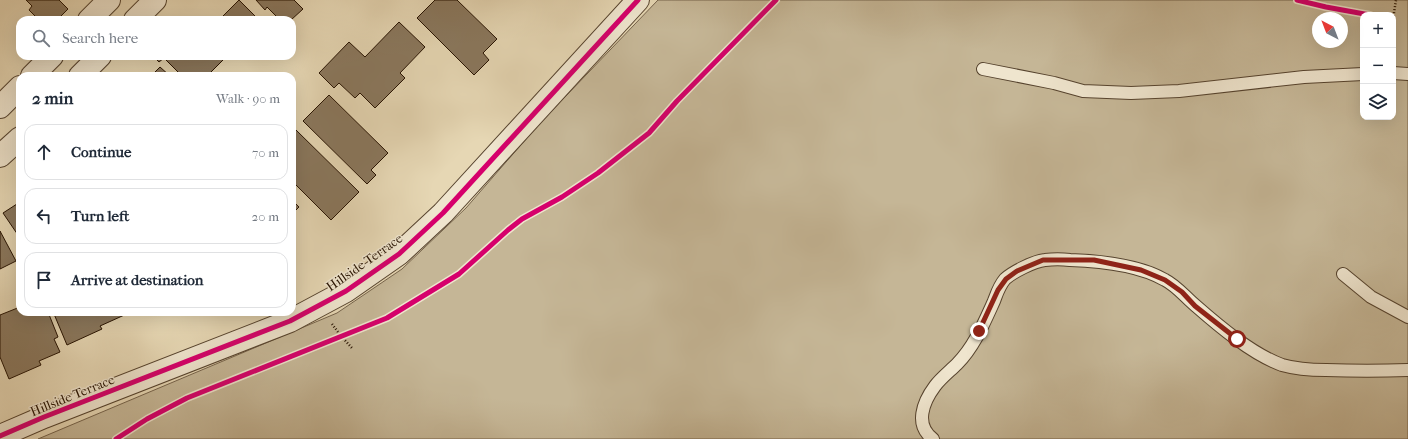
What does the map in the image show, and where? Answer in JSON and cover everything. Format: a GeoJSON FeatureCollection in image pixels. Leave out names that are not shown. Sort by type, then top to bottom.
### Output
{"type":"FeatureCollection","features":[{"type":"Feature","properties":{"kind":"street"},"geometry":{"type":"LineString","coordinates":[[93,16],[109,0]]}},
{"type":"Feature","properties":{"kind":"street"},"geometry":{"type":"LineString","coordinates":[[139,16],[155,0]]}},
{"type":"Feature","properties":{"kind":"street","name":"Hillside Terrace"},"geometry":{"type":"LineString","coordinates":[[0,436],[44,417],[290,321],[346,291],[399,254],[442,213],[638,0]]}},
{"type":"Feature","properties":{"kind":"street"},"geometry":{"type":"LineString","coordinates":[[36,72],[48,60]]}},
{"type":"Feature","properties":{"kind":"street"},"geometry":{"type":"LineString","coordinates":[[84,72],[96,60]]}},
{"type":"Feature","properties":{"kind":"street"},"geometry":{"type":"LineString","coordinates":[[0,107],[16,91]]}},
{"type":"Feature","properties":{"kind":"street"},"geometry":{"type":"LineString","coordinates":[[0,156],[16,142]]}},
{"type":"Feature","properties":{"kind":"lane"},"geometry":{"type":"LineString","coordinates":[[983,69],[1054,83],[1084,91],[1131,93],[1179,91],[1304,77],[1360,74]]}},
{"type":"Feature","properties":{"kind":"lane"},"geometry":{"type":"LineString","coordinates":[[1396,73],[1408,74]]}},
{"type":"Feature","properties":{"kind":"lane"},"geometry":{"type":"LineString","coordinates":[[933,439],[923,426],[922,417],[924,406],[928,398],[936,385],[962,359],[979,331],[998,290],[1006,279],[1017,271],[1043,260],[1094,260],[1141,270],[1165,280],[1182,292],[1195,306],[1237,339],[1261,355],[1283,365],[1310,370],[1408,370]]}},
{"type":"Feature","properties":{"kind":"lane"},"geometry":{"type":"LineString","coordinates":[[1343,274],[1371,297],[1408,317]]}},
{"type":"Feature","properties":{"kind":"path"},"geometry":{"type":"LineString","coordinates":[[1394,12],[1396,0]]}},
{"type":"Feature","properties":{"kind":"path"},"geometry":{"type":"LineString","coordinates":[[1396,19],[1401,20]]}},
{"type":"Feature","properties":{"kind":"path"},"geometry":{"type":"LineString","coordinates":[[332,323],[352,348]]}},
{"type":"Feature","properties":{"kind":"path"},"geometry":{"type":"LineString","coordinates":[[333,339],[347,334]]}},
{"type":"Feature","properties":{"kind":"shaded area"},"geometry":{"type":"Polygon","coordinates":[[[658,0],[1408,0],[1408,439],[38,439],[337,313],[402,269],[466,208],[540,123],[658,0]]]}},
{"type":"Feature","properties":{"kind":"building"},"geometry":{"type":"Polygon","coordinates":[[[26,0],[59,0],[68,9],[61,16],[35,16],[29,10],[32,6],[26,0]]]}},
{"type":"Feature","properties":{"kind":"building"},"geometry":{"type":"Polygon","coordinates":[[[239,0],[255,16],[223,16],[239,0]]]}},
{"type":"Feature","properties":{"kind":"building"},"geometry":{"type":"Polygon","coordinates":[[[256,0],[294,0],[303,9],[295,16],[276,16],[267,7],[265,10],[256,0]]]}},
{"type":"Feature","properties":{"kind":"building"},"geometry":{"type":"Polygon","coordinates":[[[435,0],[457,0],[497,39],[483,53],[489,60],[474,75],[417,18],[435,0]]]}},
{"type":"Feature","properties":{"kind":"building"},"geometry":{"type":"Polygon","coordinates":[[[399,22],[425,47],[400,73],[405,78],[375,108],[360,93],[355,98],[339,83],[334,88],[319,73],[349,42],[365,57],[399,22]]]}},
{"type":"Feature","properties":{"kind":"building"},"geometry":{"type":"Polygon","coordinates":[[[166,60],[223,60],[211,72],[178,72],[166,60]]]}},
{"type":"Feature","properties":{"kind":"building"},"geometry":{"type":"Polygon","coordinates":[[[160,67],[166,72],[155,72],[160,67]]]}},
{"type":"Feature","properties":{"kind":"building"},"geometry":{"type":"Polygon","coordinates":[[[329,95],[388,153],[371,170],[376,175],[367,184],[303,121],[329,95]]]}},
{"type":"Feature","properties":{"kind":"building"},"geometry":{"type":"Polygon","coordinates":[[[296,130],[359,192],[331,220],[296,185],[296,130]]]}},
{"type":"Feature","properties":{"kind":"building"},"geometry":{"type":"Polygon","coordinates":[[[16,205],[16,232],[3,213],[16,205]]]}},
{"type":"Feature","properties":{"kind":"building"},"geometry":{"type":"Polygon","coordinates":[[[0,231],[16,261],[0,269],[0,231]]]}},
{"type":"Feature","properties":{"kind":"building"},"geometry":{"type":"Polygon","coordinates":[[[16,309],[16,316],[50,316],[58,337],[54,339],[60,352],[39,361],[41,365],[9,379],[0,357],[0,315],[16,309]]]}},
{"type":"Feature","properties":{"kind":"building"},"geometry":{"type":"Polygon","coordinates":[[[55,316],[122,316],[100,326],[102,329],[67,345],[55,316]]]}},
{"type":"Feature","properties":{"kind":"cycle path"},"geometry":{"type":"LineString","coordinates":[[0,436],[44,417],[290,321],[346,291],[399,254],[443,213],[638,0]]}},
{"type":"Feature","properties":{"kind":"cycle path"},"geometry":{"type":"LineString","coordinates":[[116,439],[147,419],[187,398],[387,318],[459,274],[522,219],[562,197],[598,173],[649,133],[677,101],[776,0]]}},
{"type":"Feature","properties":{"kind":"cycle path"},"geometry":{"type":"LineString","coordinates":[[1297,0],[1360,13]]}},
{"type":"Feature","properties":{"kind":"route"},"geometry":{"type":"LineString","coordinates":[[979,331],[998,290],[1006,279],[1017,271],[1043,260],[1094,260],[1141,270],[1165,280],[1182,292],[1195,306],[1237,339]]}}]}
